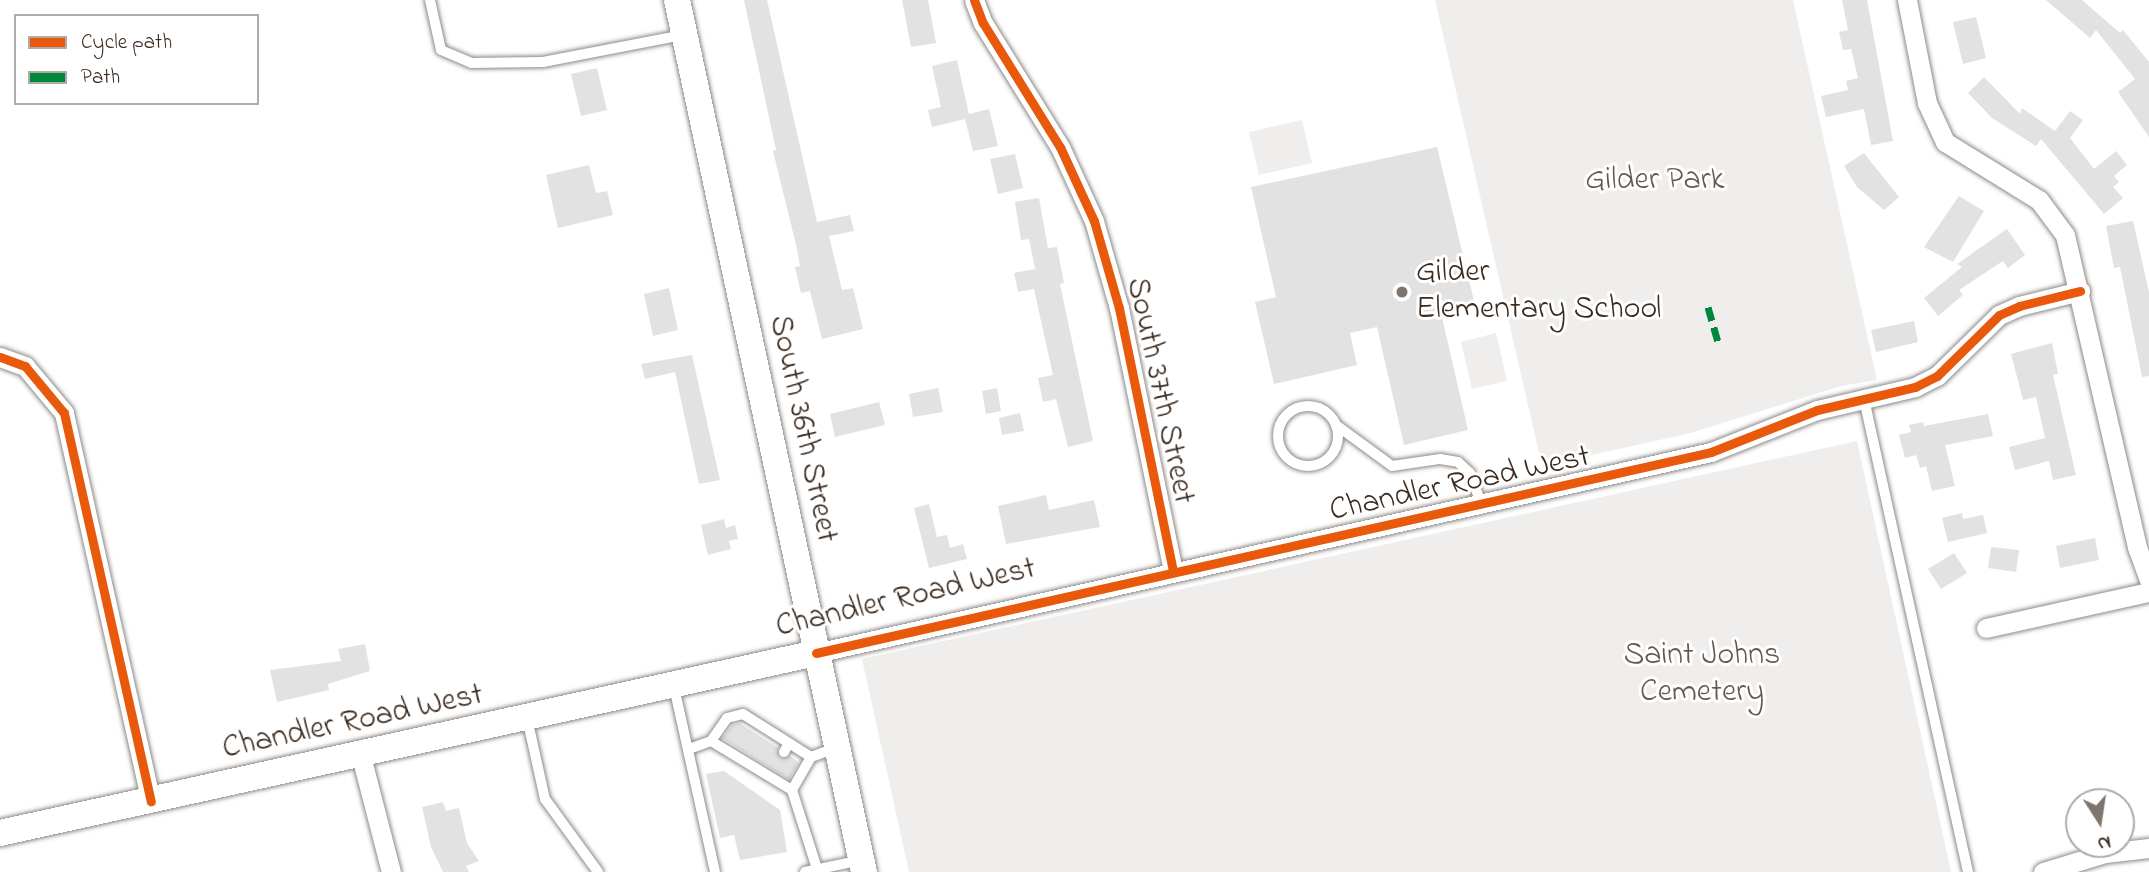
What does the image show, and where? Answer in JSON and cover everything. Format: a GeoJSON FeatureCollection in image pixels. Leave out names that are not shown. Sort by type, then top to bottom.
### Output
{"type":"FeatureCollection","features":[{"type":"Feature","properties":{"kind":"main road","name":"South 36th Street"},"geometry":{"type":"LineString","coordinates":[[677,0],[863,866]]}},
{"type":"Feature","properties":{"kind":"main road","name":"Chandler Road West"},"geometry":{"type":"LineString","coordinates":[[0,833],[674,687],[816,653]]}},
{"type":"Feature","properties":{"kind":"street","name":"South 37th Street"},"geometry":{"type":"LineString","coordinates":[[974,0],[983,23],[1060,147],[1094,220],[1119,308],[1173,572]]}},
{"type":"Feature","properties":{"kind":"street"},"geometry":{"type":"LineString","coordinates":[[1907,0],[1936,126],[1945,142],[2039,200],[2065,235],[2137,547],[2149,580]]}},
{"type":"Feature","properties":{"kind":"street","name":"Chandler Road West"},"geometry":{"type":"LineString","coordinates":[[816,653],[1677,462],[1817,410],[1914,387],[1937,376],[1999,315],[2080,291]]}},
{"type":"Feature","properties":{"kind":"street"},"geometry":{"type":"LineString","coordinates":[[0,357],[25,366],[64,414],[151,801]]}},
{"type":"Feature","properties":{"kind":"street"},"geometry":{"type":"LineString","coordinates":[[1986,628],[2149,592]]}},
{"type":"Feature","properties":{"kind":"street"},"geometry":{"type":"LineString","coordinates":[[361,756],[391,872]]}},
{"type":"Feature","properties":{"kind":"street"},"geometry":{"type":"LineString","coordinates":[[2043,872],[2105,853],[2149,848]]}},
{"type":"Feature","properties":{"kind":"lane"},"geometry":{"type":"LineString","coordinates":[[430,0],[441,50],[471,63],[543,62],[684,35]]}},
{"type":"Feature","properties":{"kind":"lane"},"geometry":{"type":"LineString","coordinates":[[1864,399],[1968,872]]}},
{"type":"Feature","properties":{"kind":"lane"},"geometry":{"type":"LineString","coordinates":[[1336,425],[1337,444],[1318,464],[1290,461],[1279,446],[1277,435],[1284,416],[1302,405],[1323,409],[1336,425],[1392,466],[1440,459],[1458,463],[1470,473],[1482,506]]}},
{"type":"Feature","properties":{"kind":"lane"},"geometry":{"type":"LineString","coordinates":[[674,687],[715,872]]}},
{"type":"Feature","properties":{"kind":"lane"},"geometry":{"type":"LineString","coordinates":[[689,749],[711,741],[727,718],[743,715],[787,748],[811,757]]}},
{"type":"Feature","properties":{"kind":"lane"},"geometry":{"type":"LineString","coordinates":[[527,718],[545,799],[598,872]]}},
{"type":"Feature","properties":{"kind":"lane"},"geometry":{"type":"LineString","coordinates":[[711,741],[736,751],[792,790],[817,869]]}},
{"type":"Feature","properties":{"kind":"lane"},"geometry":{"type":"LineString","coordinates":[[792,790],[811,757],[836,748]]}},
{"type":"Feature","properties":{"kind":"lane"},"geometry":{"type":"LineString","coordinates":[[805,872],[863,866]]}},
{"type":"Feature","properties":{"kind":"green space","name":"Gilder Park"},"geometry":{"type":"Polygon","coordinates":[[[1435,0],[1793,0],[1877,380],[1841,386],[1691,433],[1542,466],[1435,0]]]}},
{"type":"Feature","properties":{"kind":"green space"},"geometry":{"type":"Polygon","coordinates":[[[1302,120],[1312,163],[1259,175],[1249,132],[1302,120]]]}},
{"type":"Feature","properties":{"kind":"green space"},"geometry":{"type":"Polygon","coordinates":[[[1496,333],[1507,381],[1472,389],[1461,342],[1496,333]]]}},
{"type":"Feature","properties":{"kind":"green space","name":"Saint Johns Cemetery"},"geometry":{"type":"Polygon","coordinates":[[[1857,441],[1951,872],[909,872],[862,659],[1857,441]]]}},
{"type":"Feature","properties":{"kind":"building"},"geometry":{"type":"Polygon","coordinates":[[[744,0],[767,0],[817,222],[850,215],[854,231],[829,236],[842,290],[853,288],[863,329],[822,339],[810,291],[801,293],[795,267],[800,266],[797,249],[773,151],[776,150],[744,0]]]}},
{"type":"Feature","properties":{"kind":"building"},"geometry":{"type":"Polygon","coordinates":[[[902,0],[928,0],[936,43],[911,47],[902,0]]]}},
{"type":"Feature","properties":{"kind":"building"},"geometry":{"type":"Polygon","coordinates":[[[1842,0],[1867,0],[1893,141],[1871,145],[1864,109],[1826,117],[1821,96],[1848,90],[1846,81],[1858,78],[1851,49],[1843,50],[1839,32],[1848,30],[1842,0]]]}},
{"type":"Feature","properties":{"kind":"building"},"geometry":{"type":"Polygon","coordinates":[[[2046,0],[2082,0],[2120,33],[2123,30],[2149,62],[2149,137],[2118,92],[2135,79],[2096,30],[2090,38],[2046,0]]]}},
{"type":"Feature","properties":{"kind":"building"},"geometry":{"type":"Polygon","coordinates":[[[1976,17],[1986,58],[1963,64],[1953,22],[1976,17]]]}},
{"type":"Feature","properties":{"kind":"building"},"geometry":{"type":"Polygon","coordinates":[[[957,60],[969,114],[989,109],[998,146],[973,151],[965,119],[932,127],[928,110],[941,107],[932,66],[957,60]]]}},
{"type":"Feature","properties":{"kind":"building"},"geometry":{"type":"Polygon","coordinates":[[[597,68],[607,110],[581,116],[571,74],[597,68]]]}},
{"type":"Feature","properties":{"kind":"building"},"geometry":{"type":"Polygon","coordinates":[[[1984,77],[2020,114],[2022,108],[2055,131],[2070,111],[2083,120],[2070,138],[2094,169],[2116,151],[2127,165],[2114,176],[2119,182],[2113,187],[2123,198],[2104,214],[2041,139],[2036,146],[1992,118],[1968,93],[1984,77]]]}},
{"type":"Feature","properties":{"kind":"building","name":"Gilder Elementary School"},"geometry":{"type":"Polygon","coordinates":[[[1437,147],[1475,305],[1441,313],[1468,430],[1404,445],[1377,327],[1350,333],[1357,365],[1274,384],[1255,302],[1276,297],[1251,187],[1437,147]]]}},
{"type":"Feature","properties":{"kind":"building"},"geometry":{"type":"Polygon","coordinates":[[[1864,153],[1899,197],[1884,210],[1857,187],[1844,166],[1864,153]]]}},
{"type":"Feature","properties":{"kind":"building"},"geometry":{"type":"Polygon","coordinates":[[[1015,154],[1023,188],[998,194],[990,159],[1015,154]]]}},
{"type":"Feature","properties":{"kind":"building"},"geometry":{"type":"Polygon","coordinates":[[[589,165],[596,193],[607,191],[613,215],[558,228],[546,175],[589,165]]]}},
{"type":"Feature","properties":{"kind":"building"},"geometry":{"type":"Polygon","coordinates":[[[1959,196],[1984,211],[1953,262],[1924,247],[1959,196]]]}},
{"type":"Feature","properties":{"kind":"building"},"geometry":{"type":"Polygon","coordinates":[[[1039,198],[1048,248],[1057,247],[1064,283],[1060,284],[1093,441],[1068,447],[1056,399],[1043,402],[1038,378],[1053,375],[1034,289],[1018,292],[1014,273],[1035,269],[1029,239],[1021,240],[1015,202],[1039,198]]]}},
{"type":"Feature","properties":{"kind":"building"},"geometry":{"type":"Polygon","coordinates":[[[2133,221],[2149,292],[2149,376],[2142,377],[2120,267],[2114,268],[2106,226],[2133,221]]]}},
{"type":"Feature","properties":{"kind":"building"},"geometry":{"type":"Polygon","coordinates":[[[2007,229],[2025,255],[2008,268],[2003,261],[1959,290],[1963,295],[1938,316],[1924,298],[1962,267],[1957,264],[2007,229]]]}},
{"type":"Feature","properties":{"kind":"building"},"geometry":{"type":"Polygon","coordinates":[[[669,288],[678,330],[653,336],[644,294],[669,288]]]}},
{"type":"Feature","properties":{"kind":"building"},"geometry":{"type":"Polygon","coordinates":[[[1914,321],[1918,342],[1876,352],[1871,330],[1914,321]]]}},
{"type":"Feature","properties":{"kind":"building"},"geometry":{"type":"Polygon","coordinates":[[[2052,343],[2058,374],[2053,375],[2076,475],[2053,480],[2049,461],[2015,470],[2009,447],[2045,438],[2036,397],[2023,400],[2011,354],[2052,343]]]}},
{"type":"Feature","properties":{"kind":"building"},"geometry":{"type":"Polygon","coordinates":[[[692,355],[720,480],[699,484],[675,372],[645,379],[641,364],[692,355]]]}},
{"type":"Feature","properties":{"kind":"building"},"geometry":{"type":"Polygon","coordinates":[[[938,388],[943,412],[913,417],[909,394],[938,388]]]}},
{"type":"Feature","properties":{"kind":"building"},"geometry":{"type":"Polygon","coordinates":[[[997,388],[1001,411],[986,414],[982,391],[997,388]]]}},
{"type":"Feature","properties":{"kind":"building"},"geometry":{"type":"Polygon","coordinates":[[[879,402],[885,425],[835,437],[830,414],[879,402]]]}},
{"type":"Feature","properties":{"kind":"building"},"geometry":{"type":"Polygon","coordinates":[[[1020,413],[1024,431],[1002,435],[999,418],[1020,413]]]}},
{"type":"Feature","properties":{"kind":"building"},"geometry":{"type":"Polygon","coordinates":[[[1988,414],[1993,436],[1945,445],[1955,486],[1932,491],[1926,466],[1920,468],[1916,455],[1905,458],[1899,435],[1911,432],[1909,425],[1923,422],[1924,426],[1988,414]]]}},
{"type":"Feature","properties":{"kind":"building"},"geometry":{"type":"Polygon","coordinates":[[[1046,495],[1049,510],[1094,500],[1100,527],[1006,544],[998,506],[1046,495]]]}},
{"type":"Feature","properties":{"kind":"building"},"geometry":{"type":"Polygon","coordinates":[[[929,504],[937,537],[947,535],[950,548],[963,544],[967,559],[929,568],[914,508],[929,504]]]}},
{"type":"Feature","properties":{"kind":"building"},"geometry":{"type":"Polygon","coordinates":[[[1962,513],[1963,519],[1983,515],[1987,533],[1948,542],[1942,518],[1962,513]]]}},
{"type":"Feature","properties":{"kind":"building"},"geometry":{"type":"Polygon","coordinates":[[[724,519],[726,528],[735,525],[738,539],[729,541],[731,549],[708,555],[701,525],[724,519]]]}},
{"type":"Feature","properties":{"kind":"building"},"geometry":{"type":"Polygon","coordinates":[[[2095,538],[2099,560],[2060,568],[2056,546],[2095,538]]]}},
{"type":"Feature","properties":{"kind":"building"},"geometry":{"type":"Polygon","coordinates":[[[1991,547],[2019,550],[2016,572],[1988,568],[1991,547]]]}},
{"type":"Feature","properties":{"kind":"building"},"geometry":{"type":"Polygon","coordinates":[[[1954,553],[1967,573],[1941,589],[1928,569],[1954,553]]]}},
{"type":"Feature","properties":{"kind":"building"},"geometry":{"type":"Polygon","coordinates":[[[365,644],[370,671],[328,684],[329,690],[277,702],[270,670],[341,661],[338,649],[365,644]]]}},
{"type":"Feature","properties":{"kind":"building"},"geometry":{"type":"Polygon","coordinates":[[[739,723],[778,748],[780,758],[790,756],[799,763],[789,780],[722,738],[732,725],[739,723]]]}},
{"type":"Feature","properties":{"kind":"building"},"geometry":{"type":"Polygon","coordinates":[[[724,771],[780,810],[787,852],[740,860],[734,835],[720,838],[706,774],[724,771]]]}},
{"type":"Feature","properties":{"kind":"building"},"geometry":{"type":"Polygon","coordinates":[[[443,802],[446,811],[459,808],[467,843],[479,861],[466,866],[469,872],[443,872],[431,847],[422,807],[443,802]]]}},
{"type":"Feature","properties":{"kind":"marked path"},"geometry":{"type":"LineString","coordinates":[[1708,307],[1718,343]]}},
{"type":"Feature","properties":{"kind":"cycle path"},"geometry":{"type":"LineString","coordinates":[[974,0],[983,23],[1060,147],[1094,221],[1119,308],[1173,572]]}},
{"type":"Feature","properties":{"kind":"cycle path"},"geometry":{"type":"LineString","coordinates":[[816,653],[1711,452],[1817,410],[1915,387],[1937,376],[1999,315],[2019,306],[2080,291]]}},
{"type":"Feature","properties":{"kind":"cycle path"},"geometry":{"type":"LineString","coordinates":[[0,357],[25,366],[64,413],[151,801]]}},
{"type":"Feature","properties":{"kind":"place","name":"Gilder Elementary School"},"geometry":{"type":"Point","coordinates":[1402,292]}}]}
